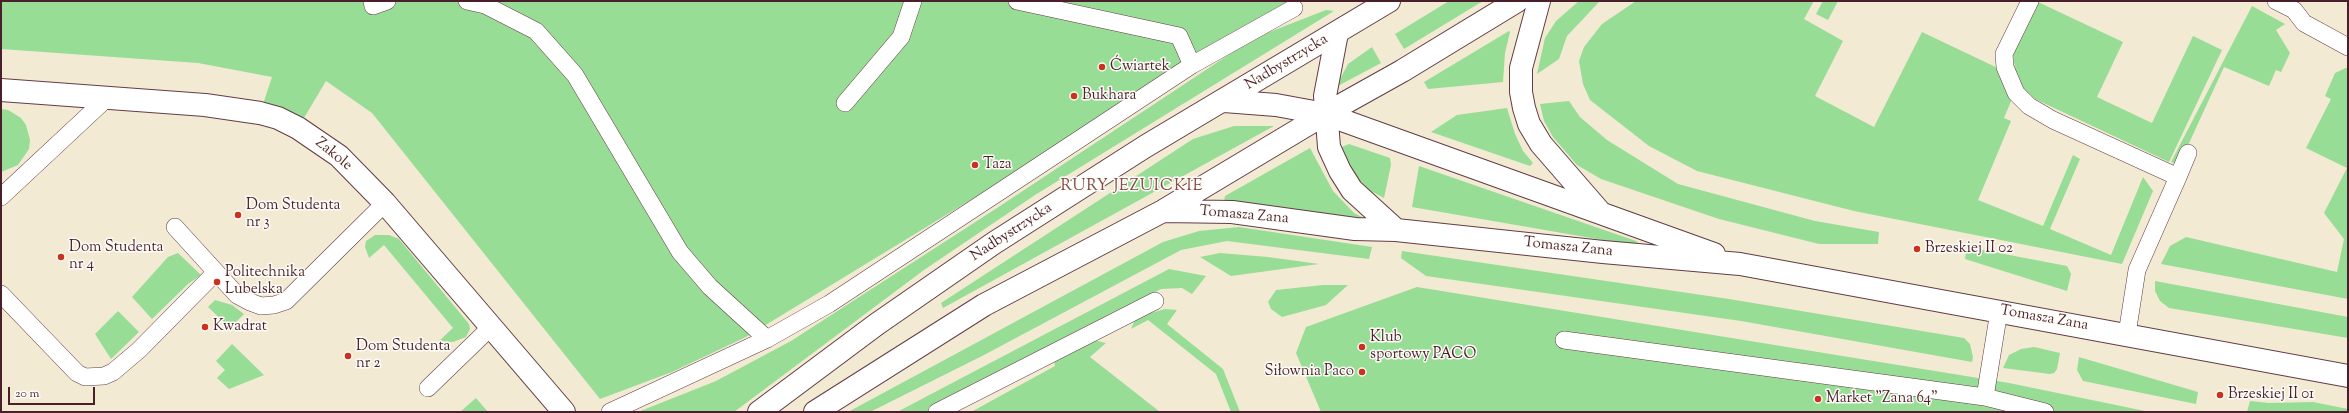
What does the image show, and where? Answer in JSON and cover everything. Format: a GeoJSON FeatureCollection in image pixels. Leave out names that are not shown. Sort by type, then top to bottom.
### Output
{"type":"FeatureCollection","features":[{"type":"Feature","properties":{"kind":"street","name":"Nadbystrzycka"},"geometry":{"type":"LineString","coordinates":[[759,412],[877,324],[994,243],[1146,146],[1224,101],[1389,1]]}},
{"type":"Feature","properties":{"kind":"street"},"geometry":{"type":"LineString","coordinates":[[815,412],[984,305],[1163,211],[1325,114],[1402,71],[1517,1]]}},
{"type":"Feature","properties":{"kind":"street","name":"Tomasza Zana"},"geometry":{"type":"LineString","coordinates":[[1539,1],[1521,68],[1521,92],[1524,108],[1529,124],[1541,144],[1601,212]]}},
{"type":"Feature","properties":{"kind":"street","name":"Nadbystrzycka"},"geometry":{"type":"LineString","coordinates":[[1325,114],[1325,96],[1337,33]]}},
{"type":"Feature","properties":{"kind":"street","name":"Zakole"},"geometry":{"type":"LineString","coordinates":[[1,90],[205,105],[260,113],[278,118],[298,128],[339,156],[384,203],[492,326],[564,412]]}},
{"type":"Feature","properties":{"kind":"street","name":"Tomasza Zana"},"geometry":{"type":"LineString","coordinates":[[1224,101],[1276,105],[1325,114],[1601,212],[1740,264]]}},
{"type":"Feature","properties":{"kind":"street"},"geometry":{"type":"LineString","coordinates":[[1325,114],[1329,147],[1340,171],[1352,190],[1396,230]]}},
{"type":"Feature","properties":{"kind":"street","name":"Tomasza Zana"},"geometry":{"type":"LineString","coordinates":[[1163,211],[1232,212],[1355,229],[1396,230],[1603,252],[1740,264],[2127,334],[2348,376]]}},
{"type":"Feature","properties":{"kind":"lane"},"geometry":{"type":"LineString","coordinates":[[372,1],[373,6],[387,1]]}},
{"type":"Feature","properties":{"kind":"lane"},"geometry":{"type":"LineString","coordinates":[[467,1],[485,5],[536,31],[546,42],[575,75],[680,252],[710,287],[766,339]]}},
{"type":"Feature","properties":{"kind":"lane"},"geometry":{"type":"LineString","coordinates":[[845,103],[901,37],[913,1]]}},
{"type":"Feature","properties":{"kind":"lane"},"geometry":{"type":"LineString","coordinates":[[1017,1],[1179,36],[1192,65]]}},
{"type":"Feature","properties":{"kind":"lane"},"geometry":{"type":"LineString","coordinates":[[2030,1],[2004,54],[2005,67],[2016,93],[2029,106],[2053,120],[2178,177]]}},
{"type":"Feature","properties":{"kind":"lane"},"geometry":{"type":"LineString","coordinates":[[2276,1],[2294,10],[2304,23],[2348,47]]}},
{"type":"Feature","properties":{"kind":"lane"},"geometry":{"type":"LineString","coordinates":[[610,412],[766,339],[835,299],[1192,65],[1294,8]]}},
{"type":"Feature","properties":{"kind":"lane"},"geometry":{"type":"LineString","coordinates":[[2,193],[107,98]]}},
{"type":"Feature","properties":{"kind":"lane"},"geometry":{"type":"LineString","coordinates":[[2127,334],[2137,270],[2188,154]]}},
{"type":"Feature","properties":{"kind":"lane"},"geometry":{"type":"LineString","coordinates":[[175,227],[237,295],[261,306],[274,306],[286,301],[384,203]]}},
{"type":"Feature","properties":{"kind":"lane"},"geometry":{"type":"LineString","coordinates":[[1,294],[77,373],[94,378],[104,376],[118,369],[216,272]]}},
{"type":"Feature","properties":{"kind":"lane"},"geometry":{"type":"LineString","coordinates":[[937,412],[1155,301]]}},
{"type":"Feature","properties":{"kind":"lane"},"geometry":{"type":"LineString","coordinates":[[1984,397],[1999,311]]}},
{"type":"Feature","properties":{"kind":"lane"},"geometry":{"type":"LineString","coordinates":[[428,388],[492,326]]}},
{"type":"Feature","properties":{"kind":"lane"},"geometry":{"type":"LineString","coordinates":[[1564,340],[1984,397],[2045,412]]}},
{"type":"Feature","properties":{"kind":"green space"},"geometry":{"type":"Polygon","coordinates":[[[1,1],[1297,1],[746,337],[672,372],[600,399],[372,113],[326,81],[298,128],[260,113],[272,77],[198,63],[1,49],[1,1]]]}},
{"type":"Feature","properties":{"kind":"green space"},"geometry":{"type":"Polygon","coordinates":[[[1449,1],[1483,1],[1404,49],[1395,34],[1449,1]]]}},
{"type":"Feature","properties":{"kind":"green space"},"geometry":{"type":"Polygon","coordinates":[[[1579,1],[1600,1],[1567,36],[1559,59],[1537,74],[1545,38],[1556,21],[1579,1]]]}},
{"type":"Feature","properties":{"kind":"green space"},"geometry":{"type":"Polygon","coordinates":[[[1636,1],[1814,1],[1804,19],[1843,41],[1815,96],[1874,127],[1922,32],[2004,71],[2014,94],[2004,118],[2011,121],[1978,200],[2043,226],[2073,155],[2080,159],[2050,229],[2111,255],[2143,177],[2153,191],[2122,264],[1854,211],[1697,171],[1649,146],[1590,100],[1583,84],[1579,61],[1584,47],[1602,24],[1636,1]]]}},
{"type":"Feature","properties":{"kind":"green space"},"geometry":{"type":"Polygon","coordinates":[[[1823,1],[1838,1],[1828,20],[1816,14],[1823,1]]]}},
{"type":"Feature","properties":{"kind":"green space"},"geometry":{"type":"Polygon","coordinates":[[[2038,2],[2123,42],[2097,97],[2152,123],[2193,36],[2222,50],[2169,162],[2035,99],[2022,87],[2015,70],[2013,53],[2038,2]]]}},
{"type":"Feature","properties":{"kind":"green space"},"geometry":{"type":"Polygon","coordinates":[[[2252,6],[2285,24],[2276,30],[2290,53],[2281,72],[2276,70],[2269,86],[2224,67],[2179,165],[2171,162],[2252,6]]]}},
{"type":"Feature","properties":{"kind":"green space"},"geometry":{"type":"Polygon","coordinates":[[[1326,10],[1334,11],[1035,195],[924,270],[734,412],[638,412],[716,381],[791,341],[997,208],[1242,46],[1267,33],[1326,10]]]}},
{"type":"Feature","properties":{"kind":"green space"},"geometry":{"type":"Polygon","coordinates":[[[1509,31],[1505,53],[1503,82],[1428,89],[1424,82],[1509,31]]]}},
{"type":"Feature","properties":{"kind":"green space"},"geometry":{"type":"Polygon","coordinates":[[[1372,47],[1381,63],[1336,87],[1348,64],[1372,47]]]}},
{"type":"Feature","properties":{"kind":"green space"},"geometry":{"type":"Polygon","coordinates":[[[2348,67],[2348,299],[2161,264],[2170,246],[2186,237],[2337,272],[2344,239],[2324,213],[2347,168],[2306,148],[2331,99],[2325,96],[2335,73],[2348,67]]]}},
{"type":"Feature","properties":{"kind":"green space"},"geometry":{"type":"Polygon","coordinates":[[[1569,101],[1580,117],[1607,140],[1678,184],[1815,221],[1879,232],[1878,244],[1819,244],[1719,219],[1601,179],[1577,165],[1553,137],[1544,121],[1540,104],[1569,101]]]}},
{"type":"Feature","properties":{"kind":"green space"},"geometry":{"type":"Polygon","coordinates":[[[1507,108],[1515,134],[1523,151],[1533,163],[1530,166],[1431,132],[1457,115],[1507,108]]]}},
{"type":"Feature","properties":{"kind":"green space"},"geometry":{"type":"Polygon","coordinates":[[[1,109],[8,110],[21,118],[26,125],[30,140],[29,149],[18,165],[1,172],[1,109]]]}},
{"type":"Feature","properties":{"kind":"green space"},"geometry":{"type":"Polygon","coordinates":[[[1234,126],[1274,126],[943,308],[941,303],[1193,139],[1234,126]]]}},
{"type":"Feature","properties":{"kind":"green space"},"geometry":{"type":"Polygon","coordinates":[[[1349,144],[1390,158],[1391,165],[1384,198],[1369,190],[1350,170],[1342,147],[1349,144]]]}},
{"type":"Feature","properties":{"kind":"green space"},"geometry":{"type":"Polygon","coordinates":[[[1310,148],[1333,191],[1354,213],[1362,217],[1361,219],[1291,209],[1224,202],[1225,196],[1310,148]]]}},
{"type":"Feature","properties":{"kind":"green space"},"geometry":{"type":"Polygon","coordinates":[[[1419,166],[1636,241],[1643,247],[1412,207],[1419,166]]]}},
{"type":"Feature","properties":{"kind":"green space"},"geometry":{"type":"Polygon","coordinates":[[[1239,227],[1372,247],[1369,259],[1227,241],[1181,250],[984,355],[870,412],[848,412],[1163,242],[1199,231],[1239,227]]]}},
{"type":"Feature","properties":{"kind":"green space"},"geometry":{"type":"Polygon","coordinates":[[[375,235],[389,235],[399,239],[469,324],[470,329],[466,337],[453,342],[439,341],[453,328],[384,245],[369,258],[365,247],[366,241],[375,235]]]}},
{"type":"Feature","properties":{"kind":"green space"},"geometry":{"type":"Polygon","coordinates":[[[1978,249],[2067,266],[2071,274],[2067,291],[1965,259],[1966,250],[1978,249]]]}},
{"type":"Feature","properties":{"kind":"green space"},"geometry":{"type":"Polygon","coordinates":[[[1402,251],[1729,299],[1964,338],[1970,344],[1973,357],[1972,362],[1741,321],[1426,276],[1401,258],[1402,251]]]}},
{"type":"Feature","properties":{"kind":"green space"},"geometry":{"type":"Polygon","coordinates":[[[178,253],[201,275],[188,284],[152,319],[132,297],[168,257],[178,253]]]}},
{"type":"Feature","properties":{"kind":"green space"},"geometry":{"type":"Polygon","coordinates":[[[1220,253],[1268,257],[1319,264],[1231,276],[1200,257],[1220,253]]]}},
{"type":"Feature","properties":{"kind":"green space"},"geometry":{"type":"Polygon","coordinates":[[[1169,269],[1206,276],[1192,294],[1182,288],[1161,289],[928,412],[897,412],[1169,269]]]}},
{"type":"Feature","properties":{"kind":"green space"},"geometry":{"type":"Polygon","coordinates":[[[2155,281],[2348,317],[2348,338],[2169,308],[2160,301],[2155,291],[2155,281]]]}},
{"type":"Feature","properties":{"kind":"green space"},"geometry":{"type":"Polygon","coordinates":[[[1323,285],[1348,285],[1326,305],[1282,317],[1271,309],[1268,302],[1276,290],[1323,285]]]}},
{"type":"Feature","properties":{"kind":"green space"},"geometry":{"type":"Polygon","coordinates":[[[1417,287],[2009,383],[2150,412],[1321,412],[1296,353],[1306,327],[1417,287]]]}},
{"type":"Feature","properties":{"kind":"green space"},"geometry":{"type":"Polygon","coordinates":[[[215,300],[232,305],[244,314],[230,328],[208,307],[215,300]]]}},
{"type":"Feature","properties":{"kind":"green space"},"geometry":{"type":"Polygon","coordinates":[[[1165,309],[1177,310],[1167,324],[1223,369],[1240,412],[1231,412],[1216,374],[1148,320],[1131,329],[1136,317],[1165,309]]]}},
{"type":"Feature","properties":{"kind":"green space"},"geometry":{"type":"Polygon","coordinates":[[[118,311],[139,332],[111,359],[95,334],[118,311]]]}},
{"type":"Feature","properties":{"kind":"green space"},"geometry":{"type":"Polygon","coordinates":[[[1093,340],[1106,343],[1090,357],[1160,412],[971,412],[1055,366],[1054,360],[1093,340]]]}},
{"type":"Feature","properties":{"kind":"green space"},"geometry":{"type":"Polygon","coordinates":[[[232,344],[264,375],[229,389],[217,378],[225,370],[216,361],[232,344]]]}},
{"type":"Feature","properties":{"kind":"green space"},"geometry":{"type":"Polygon","coordinates":[[[2034,347],[2060,353],[2057,369],[2054,373],[2050,374],[2003,368],[2009,355],[2021,349],[2034,347]]]}},
{"type":"Feature","properties":{"kind":"green space"},"geometry":{"type":"Polygon","coordinates":[[[2079,357],[2198,392],[2196,404],[2083,381],[2077,370],[2079,357]]]}},
{"type":"Feature","properties":{"kind":"green space"},"geometry":{"type":"Polygon","coordinates":[[[476,398],[488,412],[460,412],[476,398]]]}},
{"type":"Feature","properties":{"kind":"green space"},"geometry":{"type":"Polygon","coordinates":[[[2250,401],[2269,403],[2313,402],[2348,409],[2348,412],[2247,412],[2250,401]]]}},
{"type":"Feature","properties":{"kind":"place","name":"Ćwiartek"},"geometry":{"type":"Point","coordinates":[1102,67]}},
{"type":"Feature","properties":{"kind":"place","name":"Bukhara"},"geometry":{"type":"Point","coordinates":[1074,96]}},
{"type":"Feature","properties":{"kind":"place","name":"Taza"},"geometry":{"type":"Point","coordinates":[975,165]}},
{"type":"Feature","properties":{"kind":"place","name":"Dom Studenta nr 3"},"geometry":{"type":"Point","coordinates":[238,215]}},
{"type":"Feature","properties":{"kind":"place","name":"Brzeskiej II 02"},"geometry":{"type":"Point","coordinates":[1917,249]}},
{"type":"Feature","properties":{"kind":"place","name":"Dom Studenta nr 4"},"geometry":{"type":"Point","coordinates":[61,257]}},
{"type":"Feature","properties":{"kind":"place","name":"Politechnika Lubelska"},"geometry":{"type":"Point","coordinates":[217,282]}},
{"type":"Feature","properties":{"kind":"place","name":"Kwadrat"},"geometry":{"type":"Point","coordinates":[205,327]}},
{"type":"Feature","properties":{"kind":"place","name":"Klub sportowy PACO"},"geometry":{"type":"Point","coordinates":[1362,347]}},
{"type":"Feature","properties":{"kind":"place","name":"Dom Studenta nr 2"},"geometry":{"type":"Point","coordinates":[348,356]}},
{"type":"Feature","properties":{"kind":"place","name":"Siłownia Paco"},"geometry":{"type":"Point","coordinates":[1362,372]}},
{"type":"Feature","properties":{"kind":"place","name":"Brzeskiej II 01"},"geometry":{"type":"Point","coordinates":[2220,395]}},
{"type":"Feature","properties":{"kind":"place","name":"Market \"Zana 64\""},"geometry":{"type":"Point","coordinates":[1818,399]}},
{"type":"Feature","properties":{"kind":"district","name":"RURY JEZUICKIE"},"geometry":{"type":"Point","coordinates":[1132,187]}}]}
